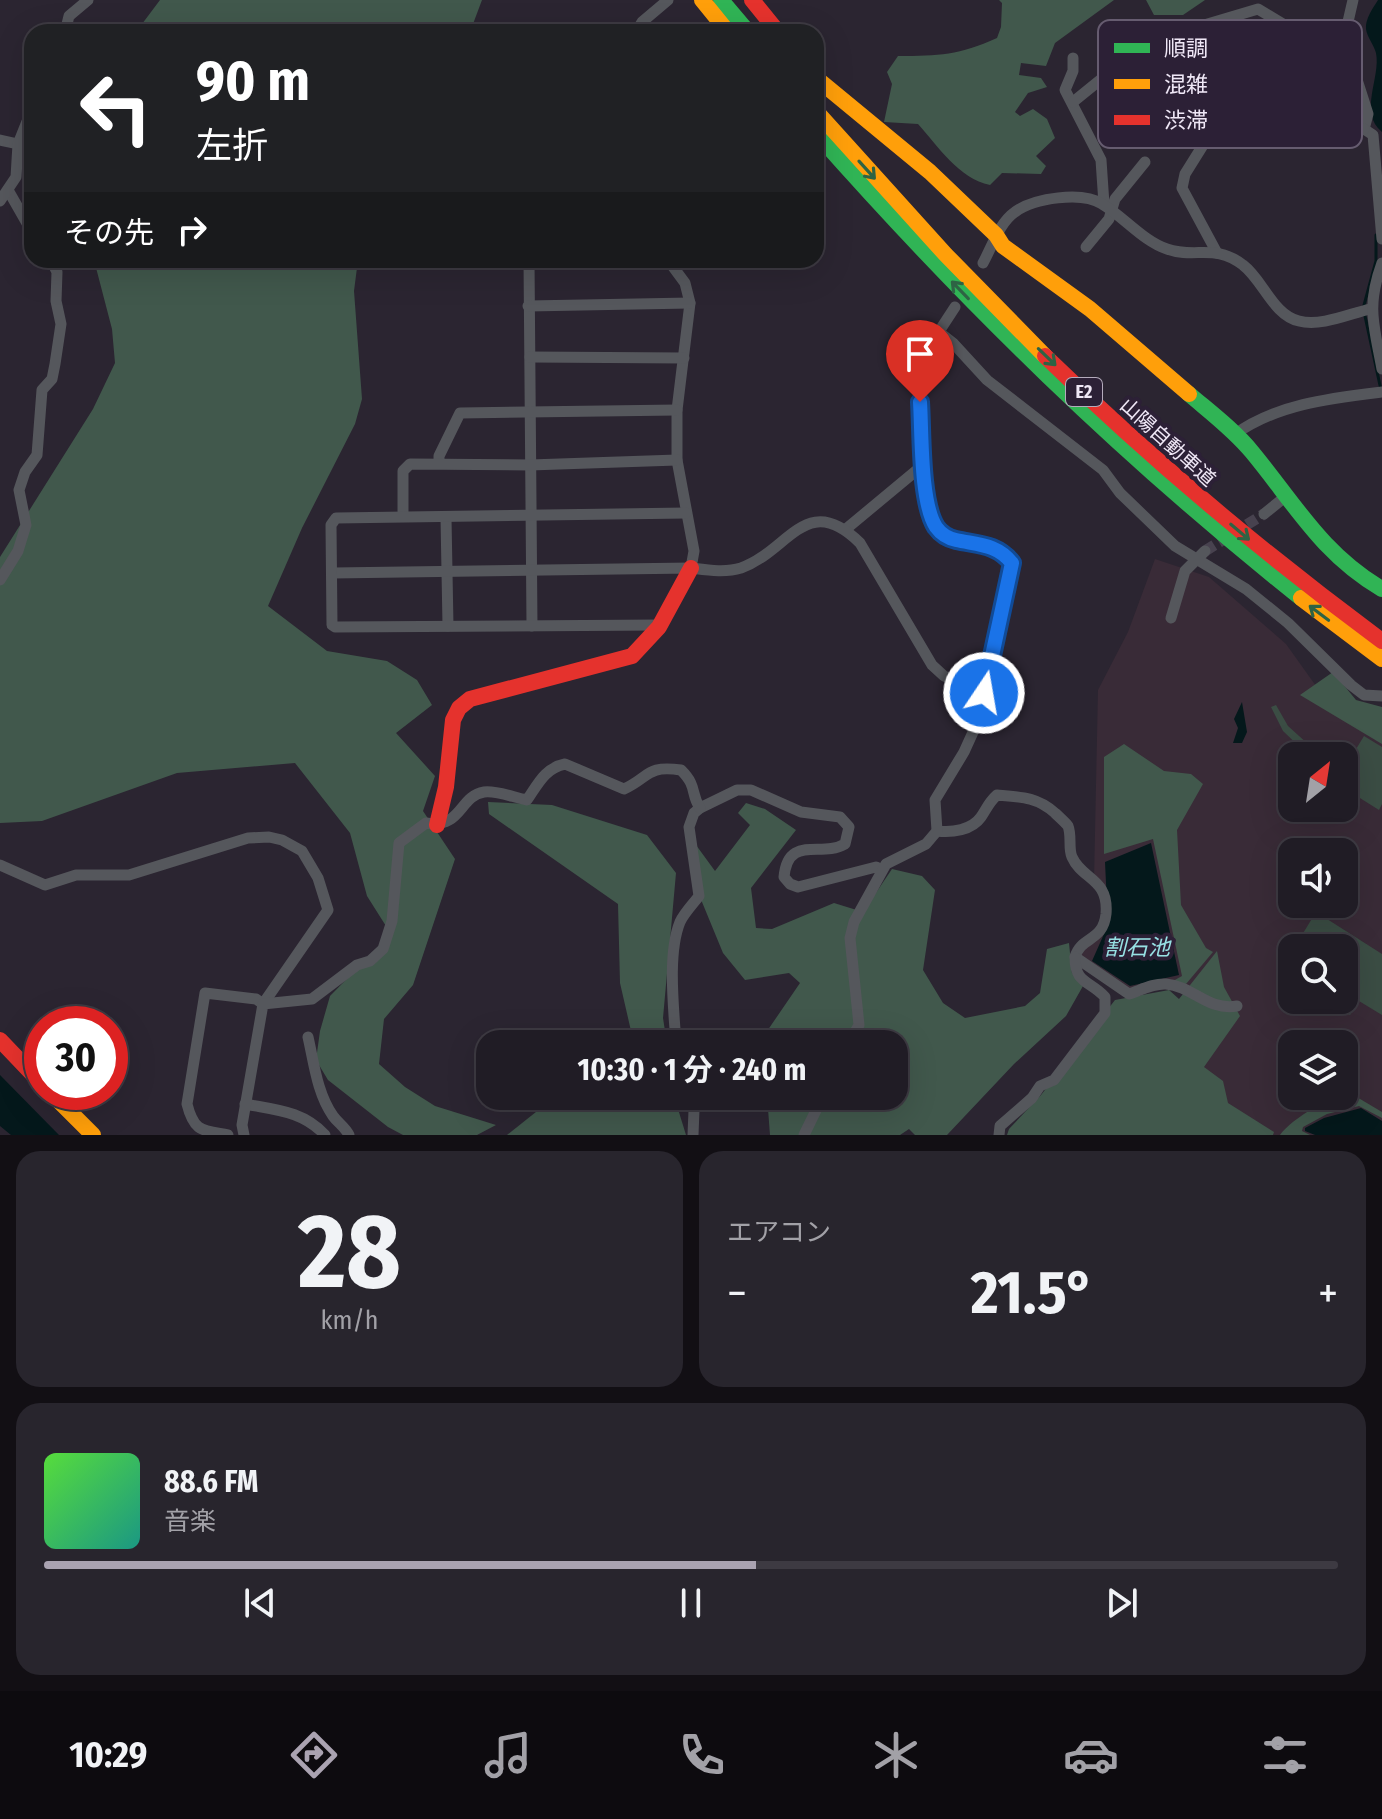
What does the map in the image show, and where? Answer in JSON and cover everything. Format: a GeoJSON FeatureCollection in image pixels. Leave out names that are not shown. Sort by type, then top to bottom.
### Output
{"type":"FeatureCollection","features":[{"type":"Feature","properties":{"kind":"main road"},"geometry":{"type":"LineString","coordinates":[[702,0],[722,24]]}},
{"type":"Feature","properties":{"kind":"main road"},"geometry":{"type":"LineString","coordinates":[[721,0],[741,24]]}},
{"type":"Feature","properties":{"kind":"main road"},"geometry":{"type":"LineString","coordinates":[[752,0],[772,24]]}},
{"type":"Feature","properties":{"kind":"main road"},"geometry":{"type":"LineString","coordinates":[[824,85],[930,172],[996,235],[1003,246],[1090,309],[1234,435],[1250,450],[1337,558],[1382,589]]}},
{"type":"Feature","properties":{"kind":"main road","name":"山陽自動車道"},"geometry":{"type":"LineString","coordinates":[[824,120],[930,238],[1109,416],[1281,565],[1382,641]]}},
{"type":"Feature","properties":{"kind":"main road","name":"山陽自動車道"},"geometry":{"type":"LineString","coordinates":[[824,142],[982,313],[1100,428],[1221,535],[1382,659]]}},
{"type":"Feature","properties":{"kind":"main road"},"geometry":{"type":"LineString","coordinates":[[437,825],[446,787],[453,720],[459,708],[470,699],[632,656],[645,647],[691,568]]}},
{"type":"Feature","properties":{"kind":"main road"},"geometry":{"type":"LineString","coordinates":[[0,1040],[24,1065]]}},
{"type":"Feature","properties":{"kind":"main road"},"geometry":{"type":"LineString","coordinates":[[68,1110],[93,1135]]}},
{"type":"Feature","properties":{"kind":"street"},"geometry":{"type":"LineString","coordinates":[[67,24],[69,16],[88,0]]}},
{"type":"Feature","properties":{"kind":"street"},"geometry":{"type":"LineString","coordinates":[[641,24],[668,0]]}},
{"type":"Feature","properties":{"kind":"street"},"geometry":{"type":"LineString","coordinates":[[1347,20],[1353,0]]}},
{"type":"Feature","properties":{"kind":"street"},"geometry":{"type":"LineString","coordinates":[[1221,20],[1258,9],[1276,20]]}},
{"type":"Feature","properties":{"kind":"street"},"geometry":{"type":"LineString","coordinates":[[1073,58],[1073,71],[1065,90],[1101,160],[1109,219],[1086,247]]}},
{"type":"Feature","properties":{"kind":"street"},"geometry":{"type":"LineString","coordinates":[[1073,102],[1098,82]]}},
{"type":"Feature","properties":{"kind":"street"},"geometry":{"type":"LineString","coordinates":[[1362,97],[1368,114],[1364,129],[1373,135],[1380,162],[1382,239]]}},
{"type":"Feature","properties":{"kind":"street"},"geometry":{"type":"LineString","coordinates":[[0,201],[16,177],[18,144],[24,129]]}},
{"type":"Feature","properties":{"kind":"street"},"geometry":{"type":"LineString","coordinates":[[0,140],[18,144]]}},
{"type":"Feature","properties":{"kind":"street"},"geometry":{"type":"LineString","coordinates":[[1201,148],[1185,174],[1182,188],[1217,253]]}},
{"type":"Feature","properties":{"kind":"street"},"geometry":{"type":"LineString","coordinates":[[1108,207],[1145,162]]}},
{"type":"Feature","properties":{"kind":"street"},"geometry":{"type":"LineString","coordinates":[[8,190],[24,218]]}},
{"type":"Feature","properties":{"kind":"street"},"geometry":{"type":"LineString","coordinates":[[983,263],[996,235],[1013,213],[1030,205],[1089,196],[1170,251],[1222,253],[1248,270],[1275,305],[1294,320],[1312,323],[1370,309]]}},
{"type":"Feature","properties":{"kind":"street"},"geometry":{"type":"LineString","coordinates":[[1382,263],[1370,309],[1382,369]]}},
{"type":"Feature","properties":{"kind":"street"},"geometry":{"type":"LineString","coordinates":[[0,580],[18,551],[26,525],[19,490],[25,472],[37,455],[42,390],[52,379],[55,364],[61,324],[56,301],[55,268]]}},
{"type":"Feature","properties":{"kind":"street"},"geometry":{"type":"LineString","coordinates":[[529,268],[532,626]]}},
{"type":"Feature","properties":{"kind":"street"},"geometry":{"type":"LineString","coordinates":[[674,268],[685,283],[690,303],[677,410],[677,460],[694,551],[691,568]]}},
{"type":"Feature","properties":{"kind":"street"},"geometry":{"type":"LineString","coordinates":[[528,306],[690,303]]}},
{"type":"Feature","properties":{"kind":"street"},"geometry":{"type":"LineString","coordinates":[[856,1030],[859,1025],[850,938],[854,922],[882,870],[895,858],[926,844],[937,831],[935,809],[938,792],[975,729],[1012,563],[1002,551],[944,536],[930,514],[923,465],[919,370],[923,356],[955,307]]}},
{"type":"Feature","properties":{"kind":"street"},"geometry":{"type":"LineString","coordinates":[[939,332],[987,380],[1103,470],[1120,493],[1160,533],[1195,560],[1246,589],[1288,623],[1357,690],[1364,695],[1382,696]]}},
{"type":"Feature","properties":{"kind":"street"},"geometry":{"type":"LineString","coordinates":[[530,357],[684,358]]}},
{"type":"Feature","properties":{"kind":"street"},"geometry":{"type":"LineString","coordinates":[[1234,435],[1248,424],[1315,400],[1382,392]]}},
{"type":"Feature","properties":{"kind":"street"},"geometry":{"type":"LineString","coordinates":[[439,463],[439,456],[460,413],[677,410]]}},
{"type":"Feature","properties":{"kind":"street"},"geometry":{"type":"LineString","coordinates":[[403,516],[403,471],[410,464],[530,465],[677,460]]}},
{"type":"Feature","properties":{"kind":"street"},"geometry":{"type":"LineString","coordinates":[[846,529],[923,465]]}},
{"type":"Feature","properties":{"kind":"street"},"geometry":{"type":"LineString","coordinates":[[1264,514],[1285,497]]}},
{"type":"Feature","properties":{"kind":"street"},"geometry":{"type":"LineString","coordinates":[[659,625],[335,627],[332,625],[331,525],[336,518],[686,513]]}},
{"type":"Feature","properties":{"kind":"street"},"geometry":{"type":"LineString","coordinates":[[446,518],[448,626]]}},
{"type":"Feature","properties":{"kind":"street"},"geometry":{"type":"LineString","coordinates":[[333,573],[691,568],[713,571],[741,568],[811,522],[835,524],[846,529],[860,543],[932,665],[944,676],[984,693]]}},
{"type":"Feature","properties":{"kind":"street"},"geometry":{"type":"LineString","coordinates":[[1171,618],[1185,571],[1205,551]]}},
{"type":"Feature","properties":{"kind":"street"},"geometry":{"type":"LineString","coordinates":[[228,1135],[198,1129],[191,1120],[187,1104],[205,993],[256,999],[263,1004],[312,999],[357,965],[370,961],[383,949],[392,921],[399,843],[426,823],[437,825],[451,821],[475,796],[485,792],[527,800],[546,773],[555,766],[565,764],[624,789],[637,783],[644,774],[665,768],[681,770],[695,789],[700,808]]}},
{"type":"Feature","properties":{"kind":"street"},"geometry":{"type":"LineString","coordinates":[[675,1030],[672,1003],[674,948],[681,921],[699,896],[689,827],[694,813],[700,808],[737,790],[751,790],[801,812],[845,820],[849,827],[845,844],[836,849],[804,849],[793,854],[785,864],[784,877],[798,887],[876,867],[882,870]]}},
{"type":"Feature","properties":{"kind":"street"},"geometry":{"type":"LineString","coordinates":[[937,831],[952,833],[977,823],[989,801],[997,795],[1043,802],[1067,825],[1072,858],[1104,893],[1106,912],[1103,928],[1082,945],[1075,957],[1075,970],[1078,976],[1105,997],[1105,1013],[1054,1080],[1040,1086],[1032,1098],[1000,1126],[999,1135]]}},
{"type":"Feature","properties":{"kind":"street"},"geometry":{"type":"LineString","coordinates":[[0,865],[45,885],[76,875],[129,875],[248,838],[269,837],[295,845],[302,851],[318,878],[328,910],[263,1004],[245,1104],[244,1135]]}},
{"type":"Feature","properties":{"kind":"street"},"geometry":{"type":"LineString","coordinates":[[1075,957],[1129,994],[1162,983],[1222,1008],[1237,1006]]}},
{"type":"Feature","properties":{"kind":"street"},"geometry":{"type":"LineString","coordinates":[[308,1037],[321,1094],[335,1118],[349,1132]]}},
{"type":"Feature","properties":{"kind":"street"},"geometry":{"type":"LineString","coordinates":[[245,1104],[296,1113],[313,1122],[325,1135]]}},
{"type":"Feature","properties":{"kind":"street"},"geometry":{"type":"LineString","coordinates":[[693,1135],[694,1110]]}},
{"type":"Feature","properties":{"kind":"street"},"geometry":{"type":"LineString","coordinates":[[804,1135],[816,1110]]}},
{"type":"Feature","properties":{"kind":"shaded area"},"geometry":{"type":"Polygon","coordinates":[[[1155,559],[1209,577],[1286,644],[1321,693],[1382,731],[1382,1135],[1155,1135],[1215,1005],[1168,984],[1129,994],[1080,961],[1079,948],[1103,927],[1105,902],[1094,880],[1098,690],[1128,632],[1155,559]]]}},
{"type":"Feature","properties":{"kind":"green space"},"geometry":{"type":"Polygon","coordinates":[[[160,0],[482,0],[473,24],[142,24],[160,0]]]}},
{"type":"Feature","properties":{"kind":"green space"},"geometry":{"type":"Polygon","coordinates":[[[999,0],[1114,0],[1055,43],[1046,66],[1021,63],[1019,75],[1041,78],[1047,87],[1028,93],[1015,112],[1020,116],[1033,109],[1047,119],[1055,138],[1036,156],[1046,166],[1041,174],[1002,173],[990,185],[959,169],[918,124],[884,122],[892,84],[887,72],[898,56],[949,53],[997,38],[1001,27],[1002,3],[999,0]]]}},
{"type":"Feature","properties":{"kind":"green space"},"geometry":{"type":"Polygon","coordinates":[[[1146,0],[1205,0],[1183,15],[1154,15],[1146,0]]]}},
{"type":"Feature","properties":{"kind":"green space"},"geometry":{"type":"Polygon","coordinates":[[[96,268],[357,268],[354,291],[362,399],[355,424],[302,528],[268,606],[327,651],[387,661],[417,680],[432,705],[396,733],[435,776],[423,811],[455,859],[413,985],[384,1019],[379,1064],[405,1087],[435,1106],[496,1125],[477,1135],[403,1135],[388,1127],[328,1080],[316,1060],[330,996],[391,934],[367,896],[350,833],[295,763],[177,773],[42,821],[0,823],[0,557],[93,409],[115,363],[112,329],[96,268]]]}},
{"type":"Feature","properties":{"kind":"green space"},"geometry":{"type":"Polygon","coordinates":[[[1333,672],[1356,700],[1382,707],[1382,744],[1300,695],[1333,672]]]}},
{"type":"Feature","properties":{"kind":"green space"},"geometry":{"type":"Polygon","coordinates":[[[1276,705],[1288,726],[1306,742],[1295,742],[1283,731],[1271,707],[1276,705]]]}},
{"type":"Feature","properties":{"kind":"green space"},"geometry":{"type":"Polygon","coordinates":[[[1364,736],[1382,747],[1382,804],[1379,810],[1358,797],[1358,746],[1364,736]]]}},
{"type":"Feature","properties":{"kind":"green space"},"geometry":{"type":"Polygon","coordinates":[[[1124,744],[1164,771],[1191,774],[1203,784],[1177,830],[1181,905],[1206,948],[1213,952],[1186,984],[1173,981],[1182,976],[1153,839],[1104,854],[1104,757],[1124,744]]]}},
{"type":"Feature","properties":{"kind":"green space"},"geometry":{"type":"Polygon","coordinates":[[[488,802],[552,805],[647,835],[676,873],[663,1018],[665,1030],[631,1030],[620,983],[618,904],[489,814],[488,802]]]}},
{"type":"Feature","properties":{"kind":"green space"},"geometry":{"type":"Polygon","coordinates":[[[746,803],[765,809],[796,830],[751,888],[756,928],[772,929],[834,903],[863,912],[892,869],[922,876],[935,890],[923,970],[943,1003],[965,1018],[1025,1006],[1040,993],[1047,949],[1069,943],[1072,973],[1083,986],[1066,1016],[1014,1064],[947,1135],[915,1135],[909,1129],[900,1135],[770,1135],[768,1110],[908,1110],[908,1030],[768,1030],[800,983],[789,973],[745,980],[723,953],[702,902],[696,845],[715,871],[750,825],[738,813],[746,803]]]}},
{"type":"Feature","properties":{"kind":"green space"},"geometry":{"type":"Polygon","coordinates":[[[1312,918],[1325,918],[1351,934],[1303,934],[1312,918]]]}},
{"type":"Feature","properties":{"kind":"green space"},"geometry":{"type":"Polygon","coordinates":[[[1358,939],[1382,954],[1382,1015],[1359,1001],[1358,939]]]}},
{"type":"Feature","properties":{"kind":"green space"},"geometry":{"type":"Polygon","coordinates":[[[1217,951],[1224,987],[1240,1016],[1204,1067],[1223,1081],[1228,1103],[1274,1132],[1273,1135],[1007,1135],[1115,1000],[1169,990],[1179,999],[1217,951]]]}},
{"type":"Feature","properties":{"kind":"green space"},"geometry":{"type":"Polygon","coordinates":[[[1358,1098],[1382,1112],[1382,1118],[1359,1106],[1358,1098]]]}},
{"type":"Feature","properties":{"kind":"green space"},"geometry":{"type":"Polygon","coordinates":[[[538,1110],[678,1110],[686,1135],[507,1135],[538,1110]]]}},
{"type":"Feature","properties":{"kind":"green space"},"geometry":{"type":"Polygon","coordinates":[[[1310,1110],[1343,1110],[1327,1114],[1303,1127],[1302,1131],[1310,1135],[1280,1135],[1310,1110]]]}},
{"type":"Feature","properties":{"kind":"water"},"geometry":{"type":"Polygon","coordinates":[[[1378,0],[1382,0],[1382,132],[1372,115],[1377,63],[1366,29],[1378,0]]]}},
{"type":"Feature","properties":{"kind":"water"},"geometry":{"type":"Polygon","coordinates":[[[1242,702],[1247,732],[1242,743],[1233,743],[1238,728],[1234,719],[1242,702]]]}},
{"type":"Feature","properties":{"kind":"water","name":"割石池"},"geometry":{"type":"Polygon","coordinates":[[[1151,843],[1179,975],[1130,986],[1092,961],[1108,925],[1105,862],[1151,843]]]}},
{"type":"Feature","properties":{"kind":"water"},"geometry":{"type":"Polygon","coordinates":[[[0,1075],[24,1099],[24,1110],[34,1110],[59,1135],[11,1135],[0,1126],[0,1075]]]}},
{"type":"Feature","properties":{"kind":"water"},"geometry":{"type":"Polygon","coordinates":[[[1358,1109],[1382,1121],[1382,1135],[1315,1135],[1305,1131],[1305,1128],[1324,1118],[1358,1109]]]}},
{"type":"Feature","properties":{"kind":"waterway"},"geometry":{"type":"LineString","coordinates":[[1363,309],[1376,261],[1376,235]]}},
{"type":"Feature","properties":{"kind":"waterway"},"geometry":{"type":"LineString","coordinates":[[1365,316],[1381,390]]}},
{"type":"Feature","properties":{"kind":"tunnel"},"geometry":{"type":"LineString","coordinates":[[1205,551],[1264,514]]}},
{"type":"Feature","properties":{"kind":"traffic: fast"},"geometry":{"type":"LineString","coordinates":[[721,0],[741,24]]}},
{"type":"Feature","properties":{"kind":"traffic: fast"},"geometry":{"type":"LineString","coordinates":[[824,142],[931,258],[1048,376],[1171,489],[1301,598]]}},
{"type":"Feature","properties":{"kind":"traffic: fast"},"geometry":{"type":"LineString","coordinates":[[1189,394],[1245,444],[1326,544],[1342,560],[1382,589]]}},
{"type":"Feature","properties":{"kind":"traffic: slow"},"geometry":{"type":"LineString","coordinates":[[702,0],[722,24]]}},
{"type":"Feature","properties":{"kind":"traffic: slow"},"geometry":{"type":"LineString","coordinates":[[824,85],[930,172],[996,235],[1003,246],[1090,309],[1189,394]]}},
{"type":"Feature","properties":{"kind":"traffic: slow"},"geometry":{"type":"LineString","coordinates":[[824,120],[946,255],[1045,356]]}},
{"type":"Feature","properties":{"kind":"traffic: slow"},"geometry":{"type":"LineString","coordinates":[[1301,598],[1382,659]]}},
{"type":"Feature","properties":{"kind":"traffic: slow"},"geometry":{"type":"LineString","coordinates":[[68,1110],[93,1135]]}},
{"type":"Feature","properties":{"kind":"traffic: jam"},"geometry":{"type":"LineString","coordinates":[[752,0],[772,24]]}},
{"type":"Feature","properties":{"kind":"traffic: jam"},"geometry":{"type":"LineString","coordinates":[[1045,356],[1209,504],[1382,641]]}},
{"type":"Feature","properties":{"kind":"traffic: jam"},"geometry":{"type":"LineString","coordinates":[[437,825],[446,787],[453,720],[459,708],[470,699],[632,656],[659,627],[691,568]]}},
{"type":"Feature","properties":{"kind":"traffic: jam"},"geometry":{"type":"LineString","coordinates":[[0,1040],[24,1065]]}},
{"type":"Feature","properties":{"kind":"route"},"geometry":{"type":"LineString","coordinates":[[920,402],[923,465],[930,514],[936,527],[944,536],[954,540],[983,544],[1002,551],[1012,563],[984,693]]}}]}
